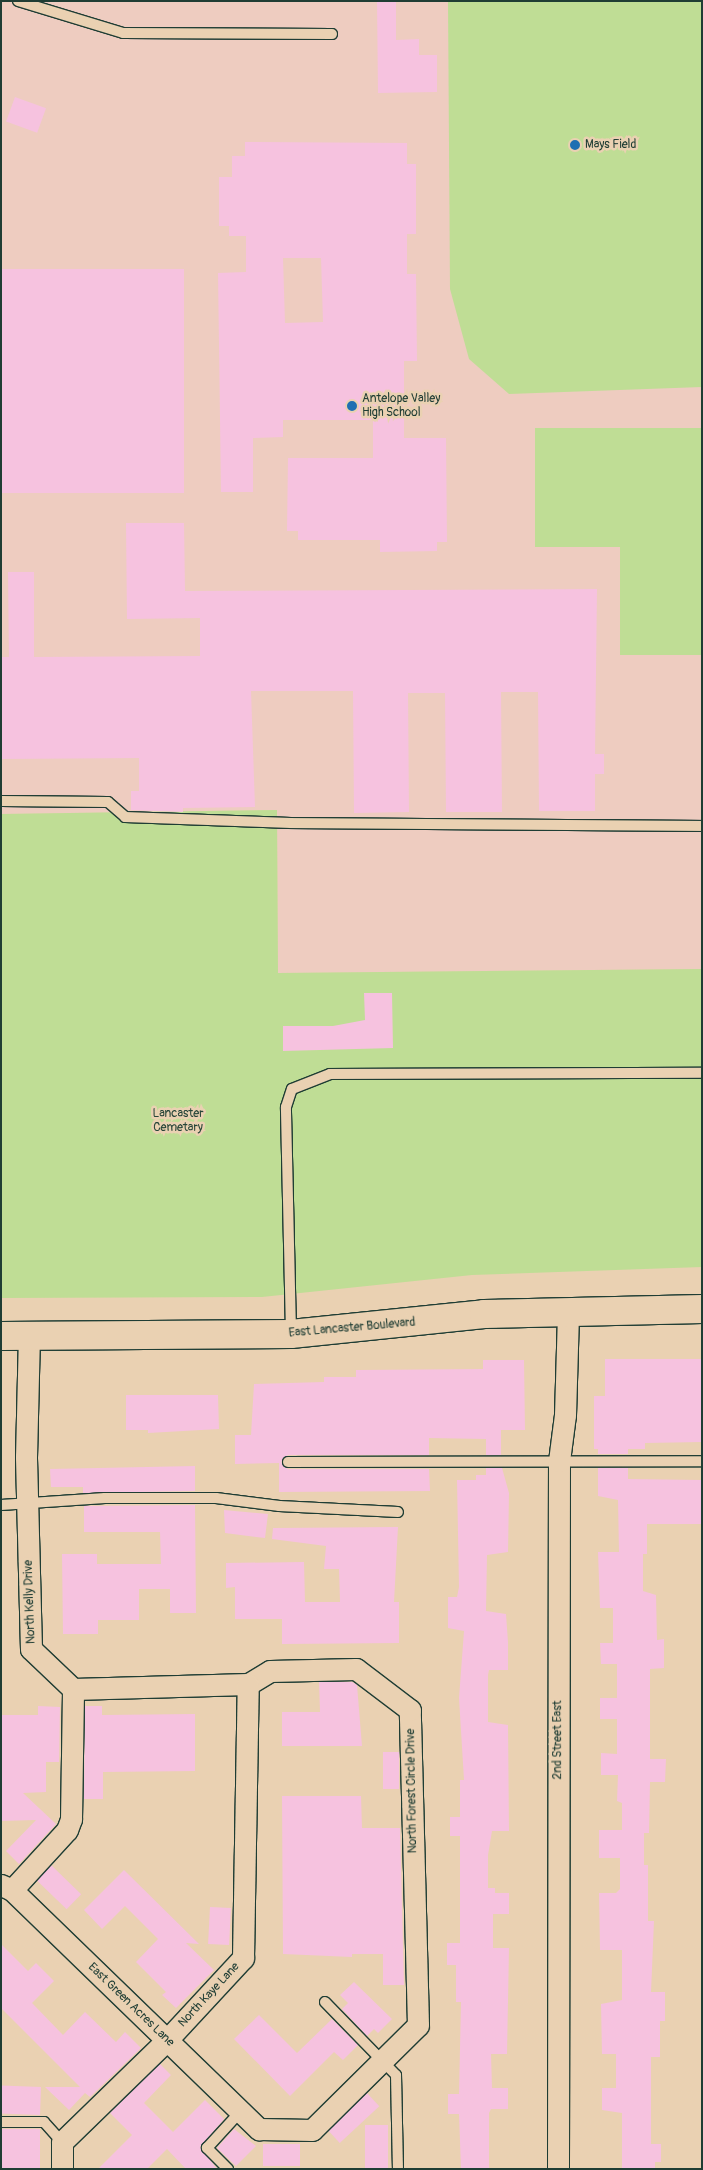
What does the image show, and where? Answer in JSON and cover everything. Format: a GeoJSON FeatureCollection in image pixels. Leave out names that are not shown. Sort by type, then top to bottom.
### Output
{"type":"FeatureCollection","features":[{"type":"Feature","properties":{"kind":"main road","name":"East Lancaster Boulevard"},"geometry":{"type":"LineString","coordinates":[[1,1336],[291,1334],[484,1314],[702,1309]]}},
{"type":"Feature","properties":{"kind":"street","name":"2nd Street East"},"geometry":{"type":"LineString","coordinates":[[558,2169],[558,1462],[565,1414],[568,1311]]}},
{"type":"Feature","properties":{"kind":"street","name":"North Kelly Drive"},"geometry":{"type":"LineString","coordinates":[[29,1335],[27,1504],[31,1649],[73,1689]]}},
{"type":"Feature","properties":{"kind":"street","name":"North Forest Circle Drive"},"geometry":{"type":"LineString","coordinates":[[73,1689],[248,1684],[270,1671],[356,1669],[410,1710],[418,2025],[312,2130],[259,2129]]}},
{"type":"Feature","properties":{"kind":"street","name":"North Kaye Lane"},"geometry":{"type":"LineString","coordinates":[[62,2142],[167,2040],[243,1958],[248,1684]]}},
{"type":"Feature","properties":{"kind":"street"},"geometry":{"type":"LineString","coordinates":[[7,1887],[67,1830],[71,1819],[73,1689]]}},
{"type":"Feature","properties":{"kind":"street","name":"East Green Acres Lane"},"geometry":{"type":"LineString","coordinates":[[7,1887],[259,2129]]}},
{"type":"Feature","properties":{"kind":"street"},"geometry":{"type":"LineString","coordinates":[[62,2142],[62,2169]]}},
{"type":"Feature","properties":{"kind":"lane"},"geometry":{"type":"LineString","coordinates":[[18,1],[123,33],[332,34]]}},
{"type":"Feature","properties":{"kind":"lane"},"geometry":{"type":"LineString","coordinates":[[1,801],[108,802],[125,817],[271,823],[702,826]]}},
{"type":"Feature","properties":{"kind":"lane"},"geometry":{"type":"LineString","coordinates":[[291,1334],[286,1107],[292,1089],[330,1074],[702,1073]]}},
{"type":"Feature","properties":{"kind":"lane"},"geometry":{"type":"LineString","coordinates":[[288,1462],[702,1461]]}},
{"type":"Feature","properties":{"kind":"lane"},"geometry":{"type":"LineString","coordinates":[[1,1505],[105,1498],[216,1498],[279,1506],[398,1512]]}},
{"type":"Feature","properties":{"kind":"lane"},"geometry":{"type":"LineString","coordinates":[[325,2002],[380,2062],[396,2075],[398,2169]]}},
{"type":"Feature","properties":{"kind":"lane"},"geometry":{"type":"LineString","coordinates":[[228,2169],[206,2148],[241,2111]]}},
{"type":"Feature","properties":{"kind":"lane"},"geometry":{"type":"LineString","coordinates":[[1,2122],[44,2122],[62,2142]]}},
{"type":"Feature","properties":{"kind":"shaded area","name":"Antelope Valley High School"},"geometry":{"type":"Polygon","coordinates":[[[1,1],[702,1],[702,969],[278,973],[277,810],[1,814],[1,1]]]}},
{"type":"Feature","properties":{"kind":"green space","name":"Mays Field"},"geometry":{"type":"Polygon","coordinates":[[[448,1],[702,1],[702,387],[509,394],[469,359],[450,289],[448,1]]]}},
{"type":"Feature","properties":{"kind":"green space"},"geometry":{"type":"Polygon","coordinates":[[[535,428],[702,428],[702,655],[620,655],[620,547],[535,547],[535,428]]]}},
{"type":"Feature","properties":{"kind":"green space","name":"Lancaster Cemetary"},"geometry":{"type":"Polygon","coordinates":[[[277,810],[278,973],[702,969],[702,1267],[472,1275],[262,1297],[1,1298],[1,814],[277,810]]]}},
{"type":"Feature","properties":{"kind":"building"},"geometry":{"type":"Polygon","coordinates":[[[377,1],[396,1],[396,40],[419,39],[419,55],[437,55],[437,92],[378,93],[377,1]]]}},
{"type":"Feature","properties":{"kind":"building"},"geometry":{"type":"Polygon","coordinates":[[[15,97],[46,108],[37,133],[6,121],[15,97]]]}},
{"type":"Feature","properties":{"kind":"building"},"geometry":{"type":"Polygon","coordinates":[[[245,142],[407,143],[407,164],[416,164],[416,234],[407,234],[407,274],[416,274],[417,361],[404,361],[404,438],[446,438],[447,542],[437,542],[437,551],[380,552],[380,540],[298,540],[298,531],[287,531],[288,458],[373,458],[373,420],[283,420],[283,437],[253,438],[253,492],[221,492],[218,273],[246,272],[246,236],[229,236],[229,226],[219,226],[219,177],[232,177],[232,156],[245,156],[245,142]],[[283,258],[285,323],[323,322],[321,258],[283,258]]]}},
{"type":"Feature","properties":{"kind":"building"},"geometry":{"type":"Polygon","coordinates":[[[1,269],[184,269],[184,493],[1,493],[1,269]]]}},
{"type":"Feature","properties":{"kind":"building"},"geometry":{"type":"Polygon","coordinates":[[[126,523],[184,523],[185,591],[597,589],[595,754],[604,754],[604,774],[595,774],[595,811],[539,811],[538,692],[501,692],[502,812],[446,812],[445,693],[408,693],[409,812],[354,813],[353,691],[251,691],[255,807],[183,808],[183,812],[131,810],[131,791],[139,791],[139,758],[1,759],[1,657],[9,657],[8,572],[34,572],[34,657],[200,656],[200,618],[127,619],[126,523]]]}},
{"type":"Feature","properties":{"kind":"building"},"geometry":{"type":"Polygon","coordinates":[[[364,993],[392,993],[393,1048],[283,1051],[283,1026],[333,1026],[365,1020],[364,993]]]}},
{"type":"Feature","properties":{"kind":"building"},"geometry":{"type":"Polygon","coordinates":[[[605,1359],[702,1359],[702,1442],[645,1443],[645,1449],[628,1449],[628,1454],[598,1454],[598,1449],[594,1449],[594,1396],[605,1396],[605,1359]]]}},
{"type":"Feature","properties":{"kind":"building"},"geometry":{"type":"Polygon","coordinates":[[[483,1360],[524,1360],[525,1430],[501,1430],[501,1455],[486,1455],[486,1439],[429,1438],[429,1455],[288,1455],[281,1462],[288,1469],[429,1469],[430,1491],[279,1492],[279,1463],[235,1464],[235,1435],[251,1435],[254,1384],[324,1382],[324,1377],[356,1377],[356,1370],[483,1369],[483,1360]]]}},
{"type":"Feature","properties":{"kind":"building"},"geometry":{"type":"Polygon","coordinates":[[[126,1395],[218,1395],[219,1429],[148,1433],[148,1430],[126,1430],[126,1395]]]}},
{"type":"Feature","properties":{"kind":"building"},"geometry":{"type":"Polygon","coordinates":[[[195,1466],[195,1491],[83,1493],[83,1487],[51,1487],[50,1469],[195,1466]]]}},
{"type":"Feature","properties":{"kind":"building"},"geometry":{"type":"Polygon","coordinates":[[[486,1468],[502,1468],[509,1493],[508,1552],[487,1555],[486,1611],[506,1614],[508,1642],[508,1670],[489,1670],[488,1675],[488,1722],[508,1725],[509,1831],[492,1831],[488,1855],[488,1888],[495,1888],[495,1893],[509,1893],[509,1914],[493,1914],[493,1948],[509,1948],[507,2054],[491,2054],[492,2088],[508,2088],[508,2109],[491,2109],[489,2113],[489,2169],[461,2169],[459,2114],[448,2114],[448,2094],[459,2094],[461,2002],[456,2002],[456,1965],[447,1965],[447,1943],[460,1943],[460,1836],[450,1836],[450,1817],[460,1817],[460,1780],[464,1780],[459,1698],[464,1631],[448,1628],[448,1597],[457,1597],[459,1587],[457,1480],[476,1480],[476,1475],[486,1475],[486,1468]]]}},
{"type":"Feature","properties":{"kind":"building"},"geometry":{"type":"Polygon","coordinates":[[[598,1468],[628,1468],[628,1479],[702,1480],[702,1524],[647,1524],[647,1554],[643,1554],[643,1591],[656,1595],[657,1640],[664,1639],[664,1668],[650,1669],[650,1759],[666,1759],[665,1782],[650,1782],[649,1833],[644,1833],[644,1865],[648,1865],[648,1921],[654,1921],[651,1992],[665,1992],[665,2021],[660,2021],[660,2057],[651,2057],[651,2144],[661,2144],[661,2162],[655,2162],[655,2169],[622,2169],[622,2113],[602,2110],[602,2088],[616,2088],[616,2054],[602,2054],[601,2004],[622,2000],[622,1950],[600,1950],[599,1893],[616,1893],[620,1889],[620,1858],[599,1858],[599,1830],[622,1830],[622,1803],[617,1801],[618,1775],[601,1775],[601,1753],[617,1754],[617,1719],[600,1719],[600,1698],[617,1698],[617,1664],[601,1664],[600,1643],[613,1643],[613,1608],[600,1608],[598,1552],[619,1552],[618,1500],[598,1496],[598,1468]]]}},
{"type":"Feature","properties":{"kind":"building"},"geometry":{"type":"Polygon","coordinates":[[[195,1505],[196,1613],[170,1613],[170,1589],[139,1589],[139,1620],[98,1620],[98,1634],[63,1634],[62,1554],[97,1554],[97,1564],[161,1564],[160,1532],[84,1532],[84,1506],[195,1505]]]}},
{"type":"Feature","properties":{"kind":"building"},"geometry":{"type":"Polygon","coordinates":[[[224,1510],[268,1514],[265,1538],[225,1533],[224,1510]]]}},
{"type":"Feature","properties":{"kind":"building"},"geometry":{"type":"Polygon","coordinates":[[[398,1527],[394,1602],[399,1602],[399,1643],[282,1644],[282,1619],[235,1619],[235,1587],[226,1588],[226,1563],[304,1562],[305,1602],[340,1602],[339,1569],[324,1569],[326,1546],[272,1539],[273,1528],[398,1527]]]}},
{"type":"Feature","properties":{"kind":"building"},"geometry":{"type":"Polygon","coordinates":[[[319,1682],[352,1682],[357,1685],[362,1746],[282,1746],[282,1712],[320,1712],[319,1682]]]}},
{"type":"Feature","properties":{"kind":"building"},"geometry":{"type":"Polygon","coordinates":[[[38,1706],[60,1707],[59,1762],[46,1762],[46,1792],[23,1793],[56,1824],[19,1864],[6,1851],[36,1820],[1,1821],[1,1715],[38,1715],[38,1706]]]}},
{"type":"Feature","properties":{"kind":"building"},"geometry":{"type":"Polygon","coordinates":[[[85,1706],[102,1706],[102,1715],[195,1714],[195,1771],[103,1772],[103,1799],[84,1799],[85,1706]]]}},
{"type":"Feature","properties":{"kind":"building"},"geometry":{"type":"Polygon","coordinates":[[[383,1752],[399,1752],[399,1789],[383,1789],[383,1752]]]}},
{"type":"Feature","properties":{"kind":"building"},"geometry":{"type":"Polygon","coordinates":[[[282,1796],[361,1796],[362,1828],[400,1828],[404,1985],[383,1985],[383,1954],[352,1954],[352,1957],[283,1954],[282,1796]]]}},
{"type":"Feature","properties":{"kind":"building"},"geometry":{"type":"Polygon","coordinates":[[[51,1865],[81,1894],[67,1909],[36,1880],[51,1865]]]}},
{"type":"Feature","properties":{"kind":"building"},"geometry":{"type":"Polygon","coordinates":[[[124,1870],[199,1944],[186,1943],[214,1970],[176,2008],[162,1995],[166,1992],[136,1962],[158,1939],[125,1906],[102,1929],[84,1910],[124,1870]]]}},
{"type":"Feature","properties":{"kind":"building"},"geometry":{"type":"Polygon","coordinates":[[[210,1907],[231,1908],[229,1945],[208,1944],[210,1907]]]}},
{"type":"Feature","properties":{"kind":"building"},"geometry":{"type":"Polygon","coordinates":[[[1,1944],[28,1971],[36,1963],[54,1981],[32,2003],[63,2035],[85,2012],[116,2042],[125,2032],[141,2048],[90,2097],[85,2093],[69,2110],[45,2087],[80,2087],[1,2008],[1,1944]]]}},
{"type":"Feature","properties":{"kind":"building"},"geometry":{"type":"Polygon","coordinates":[[[354,1982],[392,2019],[378,2033],[374,2029],[367,2036],[342,2009],[348,2003],[340,1995],[354,1982]]]}},
{"type":"Feature","properties":{"kind":"building"},"geometry":{"type":"Polygon","coordinates":[[[259,2015],[297,2053],[332,2019],[358,2045],[343,2060],[334,2052],[290,2096],[234,2039],[259,2015]]]}},
{"type":"Feature","properties":{"kind":"building"},"geometry":{"type":"Polygon","coordinates":[[[160,2064],[171,2075],[144,2103],[173,2132],[205,2100],[224,2119],[200,2147],[217,2169],[186,2169],[167,2149],[147,2169],[98,2169],[132,2135],[110,2113],[160,2064]]]}},
{"type":"Feature","properties":{"kind":"building"},"geometry":{"type":"Polygon","coordinates":[[[1,2086],[41,2087],[40,2115],[1,2114],[1,2086]]]}},
{"type":"Feature","properties":{"kind":"building"},"geometry":{"type":"Polygon","coordinates":[[[367,2093],[379,2106],[340,2143],[328,2130],[367,2093]]]}},
{"type":"Feature","properties":{"kind":"building"},"geometry":{"type":"Polygon","coordinates":[[[365,2125],[388,2125],[388,2169],[365,2169],[365,2125]]]}},
{"type":"Feature","properties":{"kind":"building"},"geometry":{"type":"Polygon","coordinates":[[[1,2129],[40,2129],[40,2169],[1,2169],[1,2129]]]}},
{"type":"Feature","properties":{"kind":"building"},"geometry":{"type":"Polygon","coordinates":[[[234,2129],[256,2146],[236,2166],[217,2148],[234,2129]]]}},
{"type":"Feature","properties":{"kind":"building"},"geometry":{"type":"Polygon","coordinates":[[[263,2144],[300,2144],[300,2166],[263,2166],[263,2144]]]}},
{"type":"Feature","properties":{"kind":"place","name":"Mays Field"},"geometry":{"type":"Point","coordinates":[575,145]}},
{"type":"Feature","properties":{"kind":"place","name":"Antelope Valley High School"},"geometry":{"type":"Point","coordinates":[352,406]}}]}
